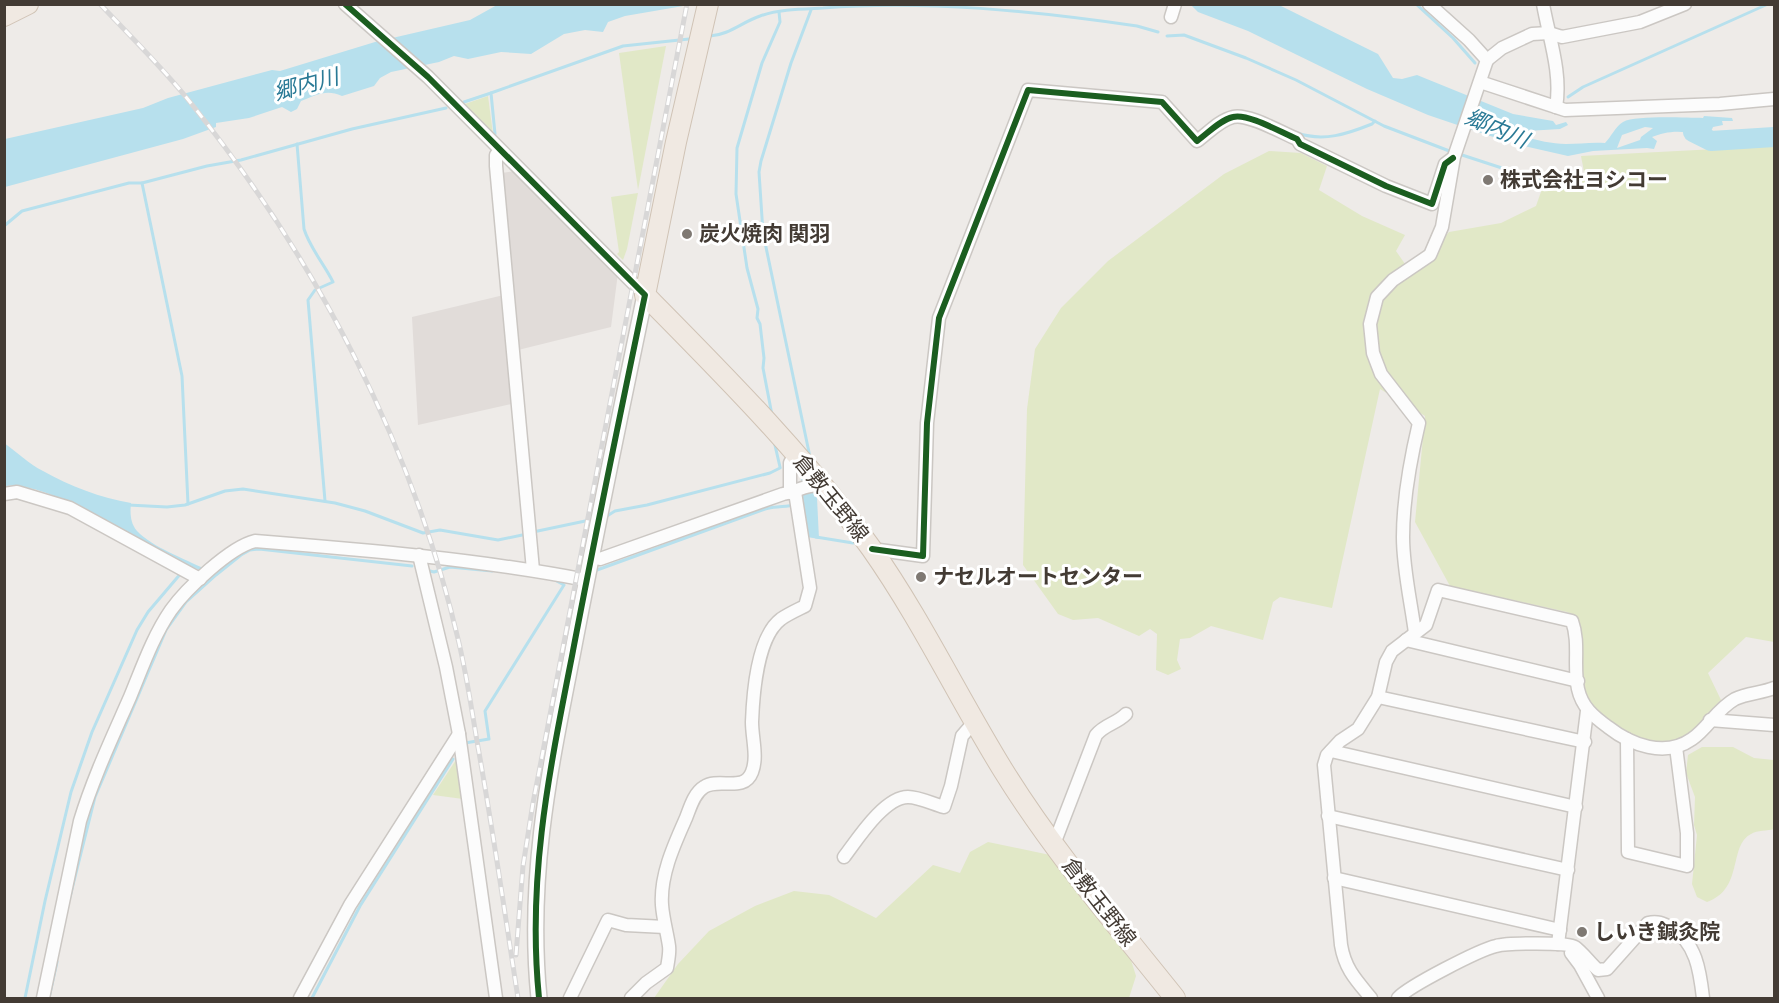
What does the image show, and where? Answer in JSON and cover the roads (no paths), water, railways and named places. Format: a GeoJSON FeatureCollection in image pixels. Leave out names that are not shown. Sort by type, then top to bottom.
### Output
{"type":"FeatureCollection","features":[{"type":"Feature","properties":{"kind":"main road"},"geometry":{"type":"LineString","coordinates":[[4,16],[28,4]]}},
{"type":"Feature","properties":{"kind":"main road"},"geometry":{"type":"LineString","coordinates":[[645,295],[676,142],[707,8]]}},
{"type":"Feature","properties":{"kind":"main road","name":"倉敷玉野線"},"geometry":{"type":"LineString","coordinates":[[645,295],[741,392],[792,463],[802,494],[872,549],[914,615],[1004,771],[1054,844],[1174,999]]}},
{"type":"Feature","properties":{"kind":"street"},"geometry":{"type":"LineString","coordinates":[[345,4],[428,77],[645,295],[586,580],[541,826],[534,902],[539,999]]}},
{"type":"Feature","properties":{"kind":"street"},"geometry":{"type":"LineString","coordinates":[[1429,4],[1469,40],[1487,60]]}},
{"type":"Feature","properties":{"kind":"street"},"geometry":{"type":"LineString","coordinates":[[1544,4],[1557,77],[1556,107]]}},
{"type":"Feature","properties":{"kind":"street"},"geometry":{"type":"LineString","coordinates":[[1411,637],[1403,540],[1404,505],[1408,466],[1419,423],[1381,374],[1373,353],[1370,324],[1377,297],[1393,280],[1430,255],[1442,227],[1455,151],[1487,60],[1502,48],[1532,34],[1549,33],[1562,38],[1640,22],[1685,4]]}},
{"type":"Feature","properties":{"kind":"street"},"geometry":{"type":"LineString","coordinates":[[1479,84],[1565,110],[1720,104],[1774,99]]}},
{"type":"Feature","properties":{"kind":"street"},"geometry":{"type":"LineString","coordinates":[[872,549],[923,556],[927,423],[939,318],[1028,90],[1162,102],[1197,141],[1227,119],[1239,116],[1248,118],[1297,139],[1300,144],[1376,182],[1432,204],[1444,164],[1455,151]]}},
{"type":"Feature","properties":{"kind":"street"},"geometry":{"type":"LineString","coordinates":[[500,151],[496,156],[496,166],[533,570]]}},
{"type":"Feature","properties":{"kind":"street"},"geometry":{"type":"LineString","coordinates":[[631,999],[646,983],[667,968],[670,948],[662,903],[664,879],[679,833],[697,793],[704,786],[712,783],[743,783],[748,780],[754,762],[753,705],[762,655],[770,632],[779,620],[805,606],[808,599],[810,588],[802,494],[792,463]]}},
{"type":"Feature","properties":{"kind":"street"},"geometry":{"type":"LineString","coordinates":[[4,494],[17,492],[70,508],[184,570],[206,574]]}},
{"type":"Feature","properties":{"kind":"street"},"geometry":{"type":"LineString","coordinates":[[591,557],[600,559],[802,494]]}},
{"type":"Feature","properties":{"kind":"street"},"geometry":{"type":"LineString","coordinates":[[43,999],[80,820],[89,793],[154,641],[170,611],[206,574],[239,547],[255,541],[419,555],[533,570],[586,580]]}},
{"type":"Feature","properties":{"kind":"street"},"geometry":{"type":"LineString","coordinates":[[419,555],[446,667],[459,734],[496,999]]}},
{"type":"Feature","properties":{"kind":"street"},"geometry":{"type":"LineString","coordinates":[[1371,999],[1348,970],[1344,961],[1324,765],[1327,755],[1358,729],[1377,697],[1386,662],[1392,651],[1426,625],[1438,590],[1572,621],[1576,632],[1578,688],[1587,711],[1585,742],[1560,930],[1561,944],[1580,965],[1598,999]]}},
{"type":"Feature","properties":{"kind":"street"},"geometry":{"type":"LineString","coordinates":[[1411,637],[1578,681]]}},
{"type":"Feature","properties":{"kind":"street"},"geometry":{"type":"LineString","coordinates":[[1587,711],[1613,731],[1635,743],[1657,749],[1676,747],[1692,739],[1710,720],[1736,699],[1762,693],[1774,687]]}},
{"type":"Feature","properties":{"kind":"street"},"geometry":{"type":"LineString","coordinates":[[1377,697],[1585,742]]}},
{"type":"Feature","properties":{"kind":"street"},"geometry":{"type":"LineString","coordinates":[[1054,844],[1096,735],[1102,727],[1120,720],[1126,714]]}},
{"type":"Feature","properties":{"kind":"street"},"geometry":{"type":"LineString","coordinates":[[1710,720],[1774,725]]}},
{"type":"Feature","properties":{"kind":"street"},"geometry":{"type":"LineString","coordinates":[[844,857],[876,816],[895,801],[907,797],[944,807],[962,736],[975,721]]}},
{"type":"Feature","properties":{"kind":"street"},"geometry":{"type":"LineString","coordinates":[[300,999],[350,905],[459,734]]}},
{"type":"Feature","properties":{"kind":"street"},"geometry":{"type":"LineString","coordinates":[[1627,739],[1628,852],[1687,866],[1687,833],[1676,747]]}},
{"type":"Feature","properties":{"kind":"street"},"geometry":{"type":"LineString","coordinates":[[1331,751],[1576,807]]}},
{"type":"Feature","properties":{"kind":"street"},"geometry":{"type":"LineString","coordinates":[[1329,816],[1568,870]]}},
{"type":"Feature","properties":{"kind":"street"},"geometry":{"type":"LineString","coordinates":[[1334,878],[1560,930]]}},
{"type":"Feature","properties":{"kind":"street"},"geometry":{"type":"LineString","coordinates":[[570,999],[608,920],[626,925],[665,927]]}},
{"type":"Feature","properties":{"kind":"street"},"geometry":{"type":"LineString","coordinates":[[1398,999],[1413,994],[1460,962],[1496,946],[1561,944],[1574,946],[1598,970],[1607,969],[1648,923],[1663,923],[1679,932],[1688,941],[1697,963],[1702,999]]}},
{"type":"Feature","properties":{"kind":"water"},"geometry":{"type":"Polygon","coordinates":[[[497,5],[689,5],[625,16],[608,22],[603,32],[585,30],[564,34],[531,54],[501,52],[468,59],[454,56],[439,62],[391,72],[380,78],[374,86],[342,96],[331,93],[317,95],[301,101],[297,109],[291,112],[282,107],[249,118],[216,123],[216,127],[183,139],[5,187],[5,139],[143,108],[168,98],[272,70],[280,71],[375,42],[470,20],[497,5]]]}},
{"type":"Feature","properties":{"kind":"water"},"geometry":{"type":"Polygon","coordinates":[[[1191,5],[1279,5],[1378,54],[1393,78],[1402,79],[1417,75],[1513,114],[1553,121],[1556,125],[1566,122],[1568,125],[1560,129],[1527,131],[1522,127],[1519,128],[1522,136],[1544,142],[1605,143],[1623,122],[1639,118],[1703,118],[1704,116],[1732,118],[1733,121],[1722,121],[1723,125],[1713,127],[1710,134],[1718,141],[1705,143],[1694,135],[1673,132],[1652,137],[1657,141],[1654,149],[1593,151],[1568,156],[1520,145],[1428,115],[1367,89],[1248,31],[1198,12],[1191,5]],[[1645,127],[1622,135],[1617,148],[1640,140],[1653,128],[1645,127]]]}},
{"type":"Feature","properties":{"kind":"water"},"geometry":{"type":"Polygon","coordinates":[[[4,443],[33,465],[64,482],[97,495],[131,503],[133,525],[143,537],[205,569],[203,571],[186,565],[70,502],[45,492],[5,486],[4,443]]]}},
{"type":"Feature","properties":{"kind":"water"},"geometry":{"type":"Polygon","coordinates":[[[813,491],[817,498],[819,539],[807,537],[801,496],[813,491]]]}},
{"type":"Feature","properties":{"kind":"waterway"},"geometry":{"type":"LineString","coordinates":[[1416,4],[1453,38],[1475,63]]}},
{"type":"Feature","properties":{"kind":"waterway"},"geometry":{"type":"LineString","coordinates":[[1568,97],[1583,87],[1768,4]]}},
{"type":"Feature","properties":{"kind":"waterway"},"geometry":{"type":"LineString","coordinates":[[710,36],[729,31],[760,16],[783,11],[901,5],[980,8],[1059,16],[1137,26],[1158,32]]}},
{"type":"Feature","properties":{"kind":"waterway"},"geometry":{"type":"LineString","coordinates":[[810,457],[763,233],[759,172],[791,63],[811,10]]}},
{"type":"Feature","properties":{"kind":"waterway"},"geometry":{"type":"LineString","coordinates":[[772,415],[763,368],[764,358],[760,324],[757,318],[758,309],[747,268],[736,194],[737,148],[762,63],[780,22],[779,12]]}},
{"type":"Feature","properties":{"kind":"waterway"},"geometry":{"type":"LineString","coordinates":[[1167,36],[1184,35],[1246,58],[1296,80],[1384,126],[1452,152]]}},
{"type":"Feature","properties":{"kind":"waterway"},"geometry":{"type":"LineString","coordinates":[[495,134],[491,93],[623,46],[689,39]]}},
{"type":"Feature","properties":{"kind":"waterway"},"geometry":{"type":"LineString","coordinates":[[464,102],[491,93]]}},
{"type":"Feature","properties":{"kind":"waterway"},"geometry":{"type":"LineString","coordinates":[[4,226],[22,211],[129,183],[142,183],[207,166],[241,160],[352,129],[446,108]]}},
{"type":"Feature","properties":{"kind":"waterway"},"geometry":{"type":"LineString","coordinates":[[1297,133],[1317,137],[1335,136],[1363,128],[1375,121]]}},
{"type":"Feature","properties":{"kind":"waterway","name":"郷内川"},"geometry":{"type":"LineString","coordinates":[[1693,132],[1711,141],[1774,137]]}},
{"type":"Feature","properties":{"kind":"waterway"},"geometry":{"type":"LineString","coordinates":[[297,144],[304,229],[333,282],[315,290],[308,300],[325,501]]}},
{"type":"Feature","properties":{"kind":"waterway"},"geometry":{"type":"LineString","coordinates":[[1459,154],[1554,185]]}},
{"type":"Feature","properties":{"kind":"waterway"},"geometry":{"type":"LineString","coordinates":[[142,183],[182,376],[188,504]]}},
{"type":"Feature","properties":{"kind":"waterway"},"geometry":{"type":"LineString","coordinates":[[774,441],[780,467]]}},
{"type":"Feature","properties":{"kind":"waterway"},"geometry":{"type":"LineString","coordinates":[[607,516],[615,511],[770,473],[780,468]]}},
{"type":"Feature","properties":{"kind":"waterway"},"geometry":{"type":"LineString","coordinates":[[795,469],[801,475],[804,483]]}},
{"type":"Feature","properties":{"kind":"waterway"},"geometry":{"type":"LineString","coordinates":[[128,505],[167,507],[185,505],[225,491],[243,489],[335,503],[365,511],[423,533],[440,530],[498,540],[527,534]]}},
{"type":"Feature","properties":{"kind":"waterway"},"geometry":{"type":"LineString","coordinates":[[597,570],[765,509],[795,505]]}},
{"type":"Feature","properties":{"kind":"waterway"},"geometry":{"type":"LineString","coordinates":[[533,532],[590,520]]}},
{"type":"Feature","properties":{"kind":"waterway"},"geometry":{"type":"LineString","coordinates":[[816,537],[853,543]]}},
{"type":"Feature","properties":{"kind":"waterway"},"geometry":{"type":"LineString","coordinates":[[70,897],[95,797],[166,630],[186,602],[216,575],[250,550],[259,549],[412,566]]}},
{"type":"Feature","properties":{"kind":"waterway"},"geometry":{"type":"LineString","coordinates":[[430,571],[450,567],[492,571]]}},
{"type":"Feature","properties":{"kind":"waterway"},"geometry":{"type":"LineString","coordinates":[[25,998],[71,792],[92,732],[137,630],[148,612],[182,572]]}},
{"type":"Feature","properties":{"kind":"waterway"},"geometry":{"type":"LineString","coordinates":[[465,743],[489,739],[485,711],[564,585],[555,580]]}},
{"type":"Feature","properties":{"kind":"waterway"},"geometry":{"type":"LineString","coordinates":[[312,998],[360,906],[453,759]]}},
{"type":"Feature","properties":{"kind":"waterway"},"geometry":{"type":"LineString","coordinates":[[49,998],[57,962]]}},
{"type":"Feature","properties":{"kind":"railway"},"geometry":{"type":"LineString","coordinates":[[100,4],[190,102],[236,162],[279,225],[319,290],[387,426],[415,497],[439,569],[459,643],[489,810],[518,998]]}},
{"type":"Feature","properties":{"kind":"railway"},"geometry":{"type":"LineString","coordinates":[[516,955],[523,866],[533,803],[687,4]]}},
{"type":"Feature","properties":{"kind":"place","name":"株式会社ヨシコー"},"geometry":{"type":"Point","coordinates":[1488,180]}},
{"type":"Feature","properties":{"kind":"place","name":"炭火焼肉 関羽"},"geometry":{"type":"Point","coordinates":[687,234]}},
{"type":"Feature","properties":{"kind":"place","name":"ナセルオートセンター"},"geometry":{"type":"Point","coordinates":[921,577]}},
{"type":"Feature","properties":{"kind":"place","name":"しいき鍼灸院"},"geometry":{"type":"Point","coordinates":[1582,932]}}]}
